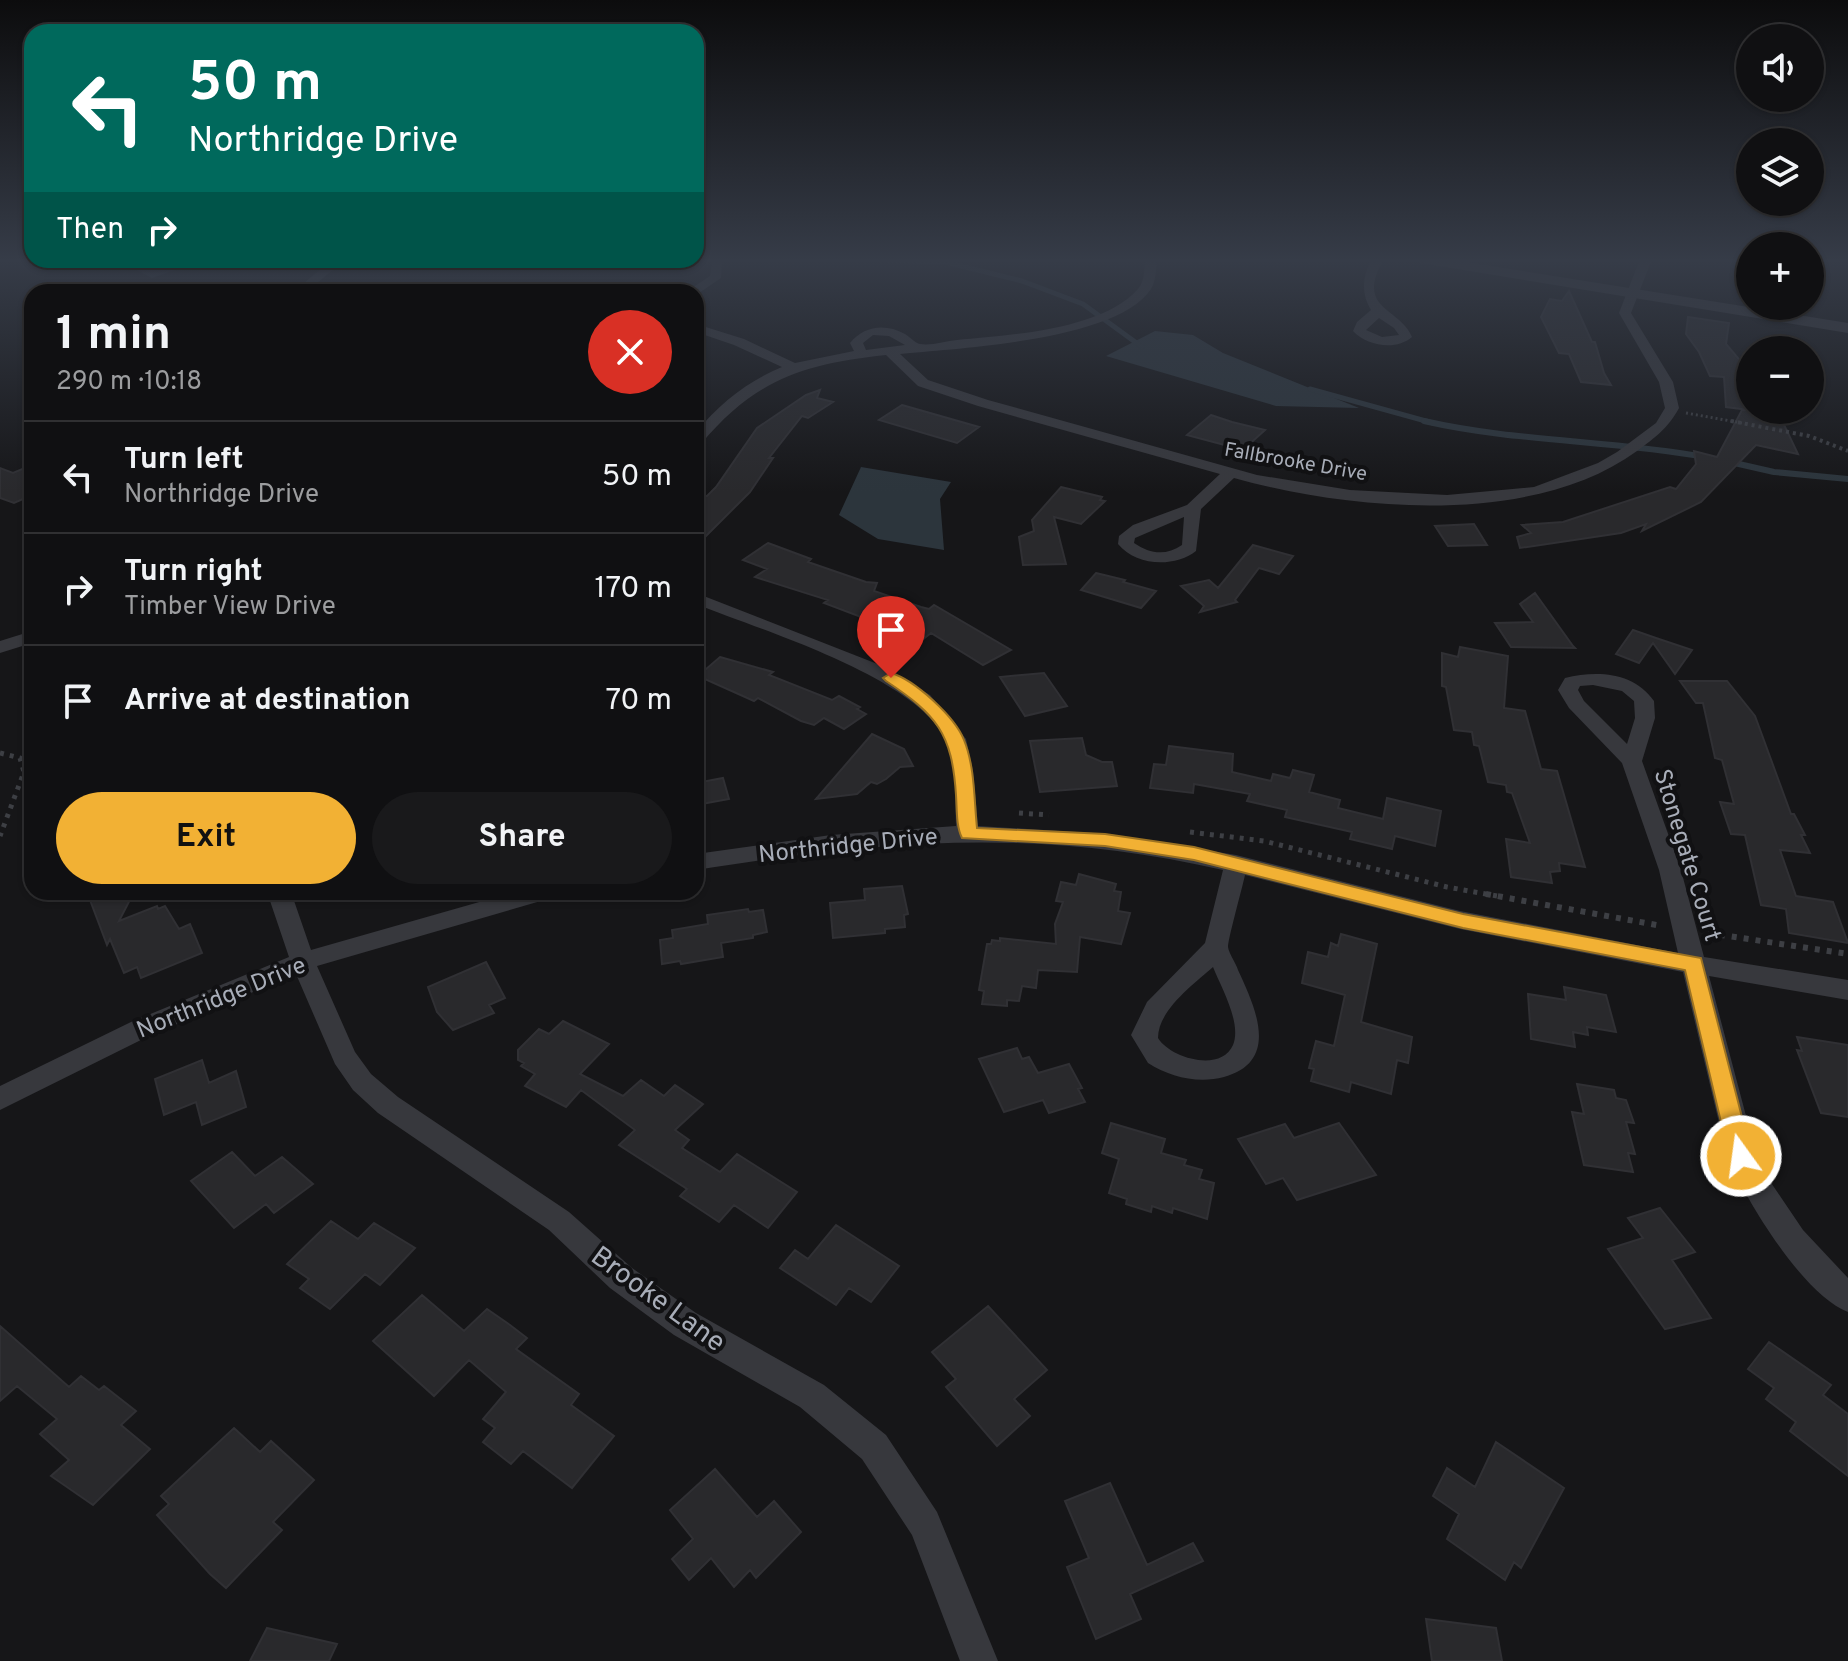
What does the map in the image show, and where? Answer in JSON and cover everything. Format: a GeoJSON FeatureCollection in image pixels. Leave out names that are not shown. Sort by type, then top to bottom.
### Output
{"type":"FeatureCollection","features":[{"type":"Feature","properties":{"kind":"street"},"geometry":{"type":"LineString","coordinates":[[722,337],[793,367]]}},
{"type":"Feature","properties":{"kind":"street"},"geometry":{"type":"LineString","coordinates":[[862,337],[856,343],[862,354]]}},
{"type":"Feature","properties":{"kind":"street"},"geometry":{"type":"LineString","coordinates":[[904,337],[914,347]]}},
{"type":"Feature","properties":{"kind":"street"},"geometry":{"type":"LineString","coordinates":[[704,431],[747,388],[793,367],[888,350],[1018,337]]}},
{"type":"Feature","properties":{"kind":"street"},"geometry":{"type":"LineString","coordinates":[[1639,337],[1666,382],[1671,410]]}},
{"type":"Feature","properties":{"kind":"street","name":"Fallbrooke Drive"},"geometry":{"type":"LineString","coordinates":[[888,350],[923,383],[983,403],[1231,472],[1350,495],[1447,500],[1537,491],[1603,466],[1622,455],[1662,426],[1671,410]]}},
{"type":"Feature","properties":{"kind":"street"},"geometry":{"type":"LineString","coordinates":[[1193,508],[1231,472]]}},
{"type":"Feature","properties":{"kind":"street"},"geometry":{"type":"LineString","coordinates":[[704,601],[873,669],[923,699],[956,739],[963,771],[968,833]]}},
{"type":"Feature","properties":{"kind":"street"},"geometry":{"type":"LineString","coordinates":[[0,647],[24,640]]}},
{"type":"Feature","properties":{"kind":"street","name":"Stonegate Court"},"geometry":{"type":"LineString","coordinates":[[1632,761],[1670,870],[1741,1156],[1786,1234],[1848,1298]]}},
{"type":"Feature","properties":{"kind":"street","name":"Northridge Drive"},"geometry":{"type":"LineString","coordinates":[[704,861],[881,838],[968,833],[1105,840],[1236,863],[1463,921],[1848,990]]}},
{"type":"Feature","properties":{"kind":"street"},"geometry":{"type":"LineString","coordinates":[[1216,946],[1243,1020],[1247,1040],[1242,1052],[1226,1065],[1193,1070],[1157,1055],[1144,1035],[1169,991],[1216,946],[1236,863]]}},
{"type":"Feature","properties":{"kind":"street","name":"Brooke Lane"},"geometry":{"type":"LineString","coordinates":[[282,900],[303,961],[344,1057],[362,1082],[388,1105],[559,1221],[621,1278],[685,1324],[812,1396],[874,1447],[925,1524],[979,1661]]}},
{"type":"Feature","properties":{"kind":"street","name":"Northridge Drive"},"geometry":{"type":"LineString","coordinates":[[0,1099],[140,1029],[303,961],[515,900]]}},
{"type":"Feature","properties":{"kind":"path"},"geometry":{"type":"LineString","coordinates":[[1671,410],[1809,436],[1848,451]]}},
{"type":"Feature","properties":{"kind":"path"},"geometry":{"type":"LineString","coordinates":[[0,753],[20,758],[24,772],[0,836]]}},
{"type":"Feature","properties":{"kind":"path"},"geometry":{"type":"LineString","coordinates":[[1447,887],[1685,930],[1848,954]]}},
{"type":"Feature","properties":{"kind":"shaded area"},"geometry":{"type":"Polygon","coordinates":[[[1144,337],[1196,337],[1223,353],[1359,408],[1276,406],[1106,356],[1144,337]]]}},
{"type":"Feature","properties":{"kind":"shaded area"},"geometry":{"type":"Polygon","coordinates":[[[861,467],[951,482],[940,499],[944,550],[878,539],[839,515],[861,467]]]}},
{"type":"Feature","properties":{"kind":"building"},"geometry":{"type":"Polygon","coordinates":[[[1551,337],[1590,337],[1595,342],[1611,385],[1581,382],[1569,354],[1559,353],[1551,337]]]}},
{"type":"Feature","properties":{"kind":"building"},"geometry":{"type":"Polygon","coordinates":[[[1688,337],[1727,337],[1726,344],[1736,356],[1736,408],[1726,407],[1724,377],[1710,376],[1688,337]]]}},
{"type":"Feature","properties":{"kind":"building"},"geometry":{"type":"Polygon","coordinates":[[[820,390],[817,398],[833,402],[808,418],[802,416],[769,458],[773,458],[750,492],[704,538],[704,496],[716,487],[757,428],[806,395],[820,390]]]}},
{"type":"Feature","properties":{"kind":"building"},"geometry":{"type":"Polygon","coordinates":[[[902,405],[979,427],[957,443],[879,420],[902,405]]]}},
{"type":"Feature","properties":{"kind":"building"},"geometry":{"type":"Polygon","coordinates":[[[1211,415],[1265,430],[1243,450],[1187,435],[1211,415]]]}},
{"type":"Feature","properties":{"kind":"building"},"geometry":{"type":"Polygon","coordinates":[[[1736,421],[1736,424],[1784,424],[1798,454],[1756,445],[1701,502],[1642,531],[1646,524],[1621,533],[1520,548],[1517,537],[1531,533],[1522,525],[1563,522],[1670,487],[1676,489],[1696,464],[1694,451],[1717,457],[1736,421]]]}},
{"type":"Feature","properties":{"kind":"building"},"geometry":{"type":"Polygon","coordinates":[[[0,468],[13,473],[24,468],[24,499],[14,503],[0,498],[0,468]]]}},
{"type":"Feature","properties":{"kind":"building"},"geometry":{"type":"Polygon","coordinates":[[[1061,487],[1102,497],[1100,500],[1105,501],[1081,524],[1054,517],[1066,564],[1023,565],[1019,537],[1034,531],[1032,520],[1061,487]]]}},
{"type":"Feature","properties":{"kind":"building"},"geometry":{"type":"Polygon","coordinates":[[[1474,524],[1487,545],[1448,546],[1435,526],[1474,524]]]}},
{"type":"Feature","properties":{"kind":"building"},"geometry":{"type":"Polygon","coordinates":[[[768,543],[811,559],[808,562],[877,583],[874,591],[929,609],[934,605],[1011,650],[983,665],[931,633],[922,640],[824,603],[828,600],[755,577],[767,569],[743,560],[768,543]]]}},
{"type":"Feature","properties":{"kind":"building"},"geometry":{"type":"Polygon","coordinates":[[[1253,545],[1293,556],[1279,574],[1259,568],[1235,600],[1237,602],[1200,612],[1204,606],[1181,586],[1209,580],[1218,588],[1253,545]]]}},
{"type":"Feature","properties":{"kind":"building"},"geometry":{"type":"Polygon","coordinates":[[[1096,573],[1156,591],[1141,608],[1081,590],[1096,573]]]}},
{"type":"Feature","properties":{"kind":"building"},"geometry":{"type":"Polygon","coordinates":[[[1535,593],[1575,648],[1511,647],[1495,623],[1533,622],[1520,604],[1535,593]]]}},
{"type":"Feature","properties":{"kind":"building"},"geometry":{"type":"Polygon","coordinates":[[[1633,630],[1692,650],[1675,674],[1653,643],[1639,663],[1616,654],[1633,630]]]}},
{"type":"Feature","properties":{"kind":"building"},"geometry":{"type":"Polygon","coordinates":[[[1460,647],[1508,656],[1504,708],[1525,711],[1541,769],[1557,771],[1585,867],[1559,863],[1560,871],[1550,872],[1552,883],[1511,877],[1506,839],[1530,843],[1512,793],[1507,792],[1506,785],[1488,782],[1479,746],[1474,745],[1472,732],[1454,730],[1446,687],[1442,686],[1442,653],[1458,657],[1460,647]]]}},
{"type":"Feature","properties":{"kind":"building"},"geometry":{"type":"Polygon","coordinates":[[[720,657],[773,672],[769,675],[832,700],[839,696],[860,707],[857,709],[866,714],[844,729],[824,718],[814,725],[758,698],[754,701],[704,679],[704,671],[720,657]]]}},
{"type":"Feature","properties":{"kind":"building"},"geometry":{"type":"Polygon","coordinates":[[[1044,673],[1067,706],[1025,716],[1000,677],[1044,673]]]}},
{"type":"Feature","properties":{"kind":"building"},"geometry":{"type":"Polygon","coordinates":[[[1680,681],[1727,681],[1755,716],[1791,814],[1794,814],[1805,835],[1801,835],[1810,853],[1780,850],[1796,896],[1833,902],[1848,943],[1789,933],[1786,909],[1761,905],[1745,835],[1731,834],[1720,802],[1734,804],[1722,760],[1715,758],[1703,703],[1696,703],[1680,681]]]}},
{"type":"Feature","properties":{"kind":"building"},"geometry":{"type":"Polygon","coordinates":[[[872,734],[904,749],[913,766],[900,767],[877,784],[871,782],[857,794],[816,799],[872,734]]]}},
{"type":"Feature","properties":{"kind":"building"},"geometry":{"type":"Polygon","coordinates":[[[1082,738],[1086,755],[1102,762],[1112,762],[1117,786],[1040,792],[1030,741],[1082,738]]]}},
{"type":"Feature","properties":{"kind":"building"},"geometry":{"type":"Polygon","coordinates":[[[1169,746],[1233,754],[1232,772],[1271,781],[1273,774],[1290,778],[1293,770],[1314,775],[1309,792],[1340,800],[1338,808],[1383,819],[1387,798],[1441,811],[1435,846],[1395,836],[1392,849],[1350,839],[1352,832],[1285,817],[1287,810],[1247,801],[1250,794],[1194,784],[1193,793],[1150,788],[1154,764],[1166,765],[1169,746]]]}},
{"type":"Feature","properties":{"kind":"building"},"geometry":{"type":"Polygon","coordinates":[[[723,778],[729,799],[704,804],[704,782],[723,778]]]}},
{"type":"Feature","properties":{"kind":"building"},"geometry":{"type":"Polygon","coordinates":[[[1079,874],[1116,884],[1114,891],[1121,892],[1118,911],[1130,913],[1121,944],[1080,937],[1077,972],[1038,970],[1036,988],[1022,986],[1019,1001],[1007,1000],[1007,1006],[982,1004],[984,991],[979,990],[987,944],[991,944],[992,940],[1000,941],[1000,938],[1056,944],[1055,924],[1063,902],[1056,901],[1061,882],[1076,885],[1079,874]]]}},
{"type":"Feature","properties":{"kind":"building"},"geometry":{"type":"Polygon","coordinates":[[[902,886],[908,914],[904,915],[905,927],[885,929],[885,933],[833,938],[830,903],[865,900],[864,889],[902,886]]]}},
{"type":"Feature","properties":{"kind":"building"},"geometry":{"type":"Polygon","coordinates":[[[90,900],[130,900],[119,921],[157,906],[158,909],[165,906],[179,929],[190,924],[202,953],[141,978],[137,967],[124,973],[110,939],[107,945],[90,900]]]}},
{"type":"Feature","properties":{"kind":"building"},"geometry":{"type":"Polygon","coordinates":[[[748,909],[749,912],[763,910],[767,932],[753,935],[753,938],[721,943],[723,957],[662,964],[660,940],[673,938],[672,930],[708,924],[707,915],[748,909]]]}},
{"type":"Feature","properties":{"kind":"building"},"geometry":{"type":"Polygon","coordinates":[[[1341,934],[1377,944],[1361,1022],[1412,1037],[1408,1063],[1397,1060],[1391,1094],[1351,1082],[1349,1092],[1311,1081],[1314,1069],[1309,1068],[1316,1041],[1334,1046],[1345,995],[1302,983],[1308,952],[1328,957],[1331,943],[1338,946],[1341,934]]]}},
{"type":"Feature","properties":{"kind":"building"},"geometry":{"type":"Polygon","coordinates":[[[486,962],[505,998],[489,1005],[494,1013],[453,1030],[437,1012],[428,987],[486,962]]]}},
{"type":"Feature","properties":{"kind":"building"},"geometry":{"type":"Polygon","coordinates":[[[1564,987],[1606,995],[1616,1032],[1587,1027],[1588,1035],[1573,1032],[1575,1047],[1531,1039],[1528,994],[1566,1000],[1564,987]]]}},
{"type":"Feature","properties":{"kind":"building"},"geometry":{"type":"Polygon","coordinates":[[[563,1021],[609,1044],[580,1074],[623,1096],[641,1080],[664,1096],[675,1085],[703,1104],[675,1130],[689,1140],[682,1148],[720,1172],[737,1154],[797,1192],[768,1228],[734,1205],[719,1222],[680,1196],[687,1189],[619,1145],[635,1130],[581,1090],[566,1107],[525,1086],[535,1074],[521,1066],[524,1063],[518,1060],[518,1050],[539,1029],[549,1034],[563,1021]]]}},
{"type":"Feature","properties":{"kind":"building"},"geometry":{"type":"Polygon","coordinates":[[[1797,1037],[1848,1045],[1848,1117],[1821,1113],[1797,1050],[1802,1051],[1797,1037]]]}},
{"type":"Feature","properties":{"kind":"building"},"geometry":{"type":"Polygon","coordinates":[[[1017,1048],[1022,1059],[1029,1057],[1038,1073],[1069,1064],[1082,1088],[1078,1089],[1085,1102],[1049,1113],[1043,1100],[1004,1112],[979,1059],[1017,1048]]]}},
{"type":"Feature","properties":{"kind":"building"},"geometry":{"type":"Polygon","coordinates":[[[202,1060],[209,1083],[236,1071],[246,1107],[202,1125],[196,1102],[164,1115],[155,1079],[202,1060]]]}},
{"type":"Feature","properties":{"kind":"building"},"geometry":{"type":"Polygon","coordinates":[[[1577,1084],[1614,1090],[1616,1098],[1626,1100],[1634,1123],[1626,1122],[1635,1154],[1628,1153],[1633,1172],[1584,1165],[1572,1112],[1584,1114],[1577,1084]]]}},
{"type":"Feature","properties":{"kind":"building"},"geometry":{"type":"Polygon","coordinates":[[[1111,1123],[1165,1139],[1161,1153],[1186,1160],[1184,1165],[1202,1170],[1199,1179],[1214,1183],[1207,1219],[1173,1208],[1172,1213],[1152,1206],[1151,1212],[1126,1204],[1127,1199],[1109,1193],[1119,1159],[1102,1153],[1111,1123]]]}},
{"type":"Feature","properties":{"kind":"building"},"geometry":{"type":"Polygon","coordinates":[[[1339,1123],[1376,1175],[1297,1200],[1283,1178],[1266,1184],[1238,1139],[1285,1124],[1294,1138],[1339,1123]]]}},
{"type":"Feature","properties":{"kind":"building"},"geometry":{"type":"Polygon","coordinates":[[[232,1152],[255,1176],[282,1157],[313,1184],[274,1213],[266,1204],[234,1228],[191,1181],[232,1152]]]}},
{"type":"Feature","properties":{"kind":"building"},"geometry":{"type":"Polygon","coordinates":[[[1660,1208],[1695,1252],[1672,1260],[1711,1318],[1665,1329],[1608,1249],[1643,1238],[1628,1218],[1660,1208]]]}},
{"type":"Feature","properties":{"kind":"building"},"geometry":{"type":"Polygon","coordinates":[[[331,1221],[358,1239],[374,1223],[415,1248],[380,1285],[365,1274],[330,1309],[300,1288],[309,1279],[287,1264],[331,1221]]]}},
{"type":"Feature","properties":{"kind":"building"},"geometry":{"type":"Polygon","coordinates":[[[836,1225],[899,1266],[871,1302],[849,1288],[836,1305],[780,1268],[795,1250],[808,1259],[836,1225]]]}},
{"type":"Feature","properties":{"kind":"building"},"geometry":{"type":"Polygon","coordinates":[[[422,1295],[464,1331],[487,1309],[510,1325],[527,1338],[516,1349],[579,1394],[571,1405],[614,1436],[572,1488],[523,1451],[511,1464],[483,1442],[495,1428],[483,1419],[506,1392],[469,1360],[434,1396],[373,1341],[422,1295]]]}},
{"type":"Feature","properties":{"kind":"building"},"geometry":{"type":"Polygon","coordinates":[[[988,1306],[1047,1370],[1014,1399],[1030,1416],[997,1446],[946,1387],[956,1379],[932,1352],[988,1306]]]}},
{"type":"Feature","properties":{"kind":"building"},"geometry":{"type":"Polygon","coordinates":[[[0,1326],[69,1387],[81,1376],[99,1390],[104,1386],[136,1411],[121,1425],[150,1449],[93,1505],[51,1476],[69,1460],[40,1434],[57,1419],[17,1386],[0,1401],[0,1326]]]}},
{"type":"Feature","properties":{"kind":"building"},"geometry":{"type":"Polygon","coordinates":[[[1769,1342],[1831,1385],[1823,1395],[1848,1414],[1848,1476],[1790,1431],[1796,1422],[1766,1399],[1774,1388],[1748,1369],[1769,1342]]]}},
{"type":"Feature","properties":{"kind":"building"},"geometry":{"type":"Polygon","coordinates":[[[234,1428],[260,1452],[271,1441],[314,1480],[273,1522],[282,1530],[226,1588],[157,1515],[169,1504],[161,1496],[234,1428]]]}},
{"type":"Feature","properties":{"kind":"building"},"geometry":{"type":"Polygon","coordinates":[[[1496,1442],[1564,1488],[1521,1568],[1514,1562],[1505,1580],[1447,1539],[1459,1514],[1433,1496],[1447,1468],[1475,1487],[1496,1442]]]}},
{"type":"Feature","properties":{"kind":"building"},"geometry":{"type":"Polygon","coordinates":[[[715,1469],[757,1517],[774,1501],[801,1532],[756,1578],[750,1570],[734,1587],[711,1558],[689,1580],[672,1559],[693,1539],[670,1510],[715,1469]]]}},
{"type":"Feature","properties":{"kind":"building"},"geometry":{"type":"Polygon","coordinates":[[[1110,1483],[1147,1565],[1193,1543],[1203,1561],[1130,1594],[1141,1619],[1096,1639],[1067,1567],[1089,1558],[1065,1501],[1110,1483]]]}},
{"type":"Feature","properties":{"kind":"building"},"geometry":{"type":"Polygon","coordinates":[[[1426,1619],[1496,1628],[1502,1661],[1432,1661],[1426,1619]]]}},
{"type":"Feature","properties":{"kind":"building"},"geometry":{"type":"Polygon","coordinates":[[[267,1628],[337,1644],[329,1661],[250,1661],[267,1628]]]}},
{"type":"Feature","properties":{"kind":"waterway"},"geometry":{"type":"LineString","coordinates":[[1128,337],[1142,347]]}},
{"type":"Feature","properties":{"kind":"waterway"},"geometry":{"type":"LineString","coordinates":[[1310,389],[1430,422]]}},
{"type":"Feature","properties":{"kind":"waterway"},"geometry":{"type":"LineString","coordinates":[[1424,421],[1430,422]]}},
{"type":"Feature","properties":{"kind":"waterway"},"geometry":{"type":"LineString","coordinates":[[1430,422],[1494,433],[1705,457]]}},
{"type":"Feature","properties":{"kind":"waterway"},"geometry":{"type":"LineString","coordinates":[[1730,462],[1774,472],[1848,479]]}},
{"type":"Feature","properties":{"kind":"route"},"geometry":{"type":"LineString","coordinates":[[891,678],[923,699],[947,724],[956,739],[961,754],[968,833],[1055,835],[1194,854],[1463,921],[1693,964],[1741,1156]]}}]}
